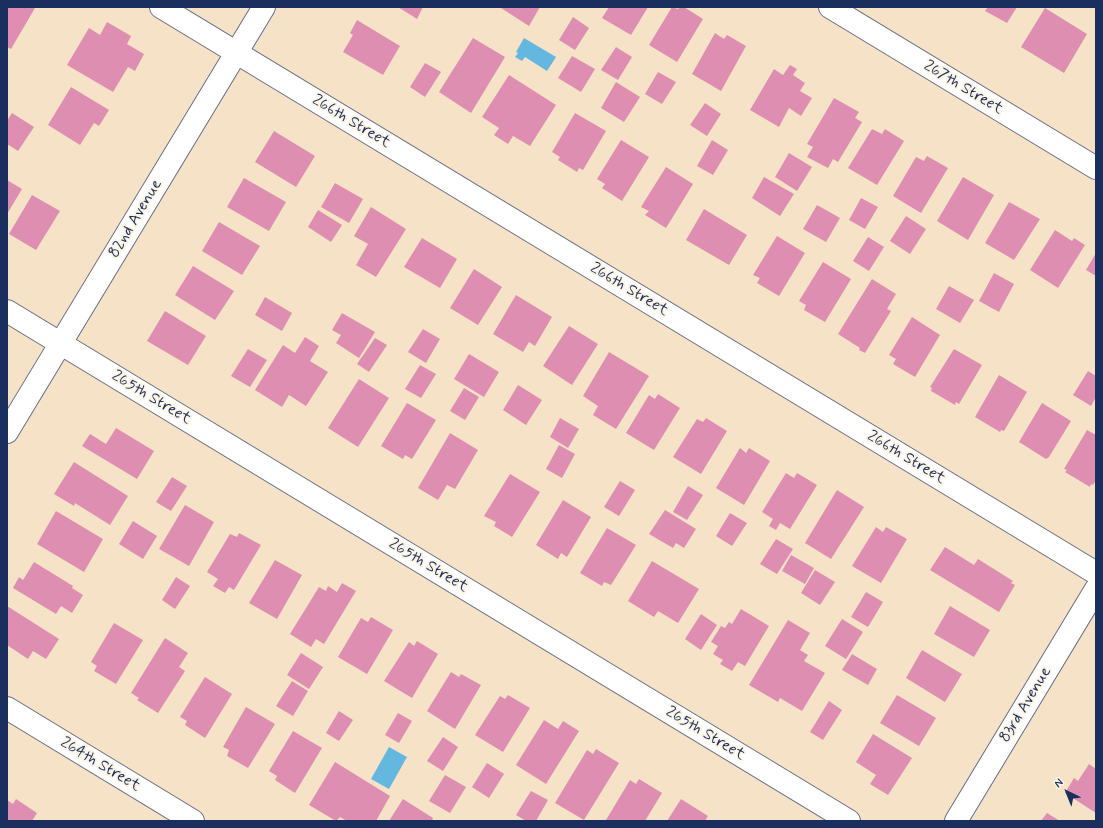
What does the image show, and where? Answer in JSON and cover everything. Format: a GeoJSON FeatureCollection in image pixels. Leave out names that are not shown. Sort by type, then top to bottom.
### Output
{"type":"FeatureCollection","features":[{"type":"Feature","properties":{"kind":"street","name":"266th Street"},"geometry":{"type":"LineString","coordinates":[[161,7],[1096,573]]}},
{"type":"Feature","properties":{"kind":"street","name":"82nd Avenue"},"geometry":{"type":"LineString","coordinates":[[7,432],[264,7]]}},
{"type":"Feature","properties":{"kind":"street","name":"267th Street"},"geometry":{"type":"LineString","coordinates":[[830,7],[1096,168]]}},
{"type":"Feature","properties":{"kind":"street","name":"265th Street"},"geometry":{"type":"LineString","coordinates":[[7,311],[849,821]]}},
{"type":"Feature","properties":{"kind":"street","name":"83rd Avenue"},"geometry":{"type":"LineString","coordinates":[[956,821],[1096,589]]}},
{"type":"Feature","properties":{"kind":"street","name":"264th Street"},"geometry":{"type":"LineString","coordinates":[[7,708],[193,821]]}},
{"type":"Feature","properties":{"kind":"water"},"geometry":{"type":"Polygon","coordinates":[[[524,38],[556,57],[547,71],[525,57],[522,61],[515,57],[518,53],[516,52],[524,38]]]}},
{"type":"Feature","properties":{"kind":"water"},"geometry":{"type":"Polygon","coordinates":[[[389,747],[407,757],[389,789],[371,779],[389,747]]]}},
{"type":"Feature","properties":{"kind":"building"},"geometry":{"type":"Polygon","coordinates":[[[7,7],[35,8],[11,49],[7,47],[7,7]]]}},
{"type":"Feature","properties":{"kind":"building"},"geometry":{"type":"Polygon","coordinates":[[[398,7],[423,7],[417,19],[398,7]]]}},
{"type":"Feature","properties":{"kind":"building"},"geometry":{"type":"Polygon","coordinates":[[[540,7],[529,26],[501,8],[540,7]]]}},
{"type":"Feature","properties":{"kind":"building"},"geometry":{"type":"Polygon","coordinates":[[[609,7],[648,7],[631,35],[602,18],[609,7]]]}},
{"type":"Feature","properties":{"kind":"building"},"geometry":{"type":"Polygon","coordinates":[[[672,7],[678,9],[680,7],[684,7],[703,19],[677,62],[649,45],[672,7]]]}},
{"type":"Feature","properties":{"kind":"building"},"geometry":{"type":"Polygon","coordinates":[[[988,7],[1017,7],[1007,23],[985,11],[988,7]]]}},
{"type":"Feature","properties":{"kind":"building"},"geometry":{"type":"Polygon","coordinates":[[[1045,8],[1087,34],[1064,73],[1021,47],[1045,8]]]}},
{"type":"Feature","properties":{"kind":"building"},"geometry":{"type":"Polygon","coordinates":[[[573,17],[589,28],[575,50],[559,40],[573,17]]]}},
{"type":"Feature","properties":{"kind":"building"},"geometry":{"type":"Polygon","coordinates":[[[357,20],[400,46],[383,75],[343,52],[353,35],[350,33],[357,20]]]}},
{"type":"Feature","properties":{"kind":"building"},"geometry":{"type":"Polygon","coordinates":[[[107,22],[131,36],[127,44],[144,54],[135,71],[128,67],[113,92],[67,65],[89,28],[100,35],[107,22]]]}},
{"type":"Feature","properties":{"kind":"building"},"geometry":{"type":"Polygon","coordinates":[[[715,33],[724,39],[727,35],[746,46],[721,91],[692,74],[715,33]]]}},
{"type":"Feature","properties":{"kind":"building"},"geometry":{"type":"Polygon","coordinates":[[[473,38],[505,57],[471,113],[439,92],[473,38]]]}},
{"type":"Feature","properties":{"kind":"building"},"geometry":{"type":"Polygon","coordinates":[[[616,47],[632,57],[618,80],[601,70],[616,47]]]}},
{"type":"Feature","properties":{"kind":"building"},"geometry":{"type":"Polygon","coordinates":[[[572,56],[595,69],[581,92],[558,78],[572,56]]]}},
{"type":"Feature","properties":{"kind":"building"},"geometry":{"type":"Polygon","coordinates":[[[425,63],[441,72],[425,97],[410,87],[425,63]]]}},
{"type":"Feature","properties":{"kind":"building"},"geometry":{"type":"Polygon","coordinates":[[[790,65],[797,69],[793,75],[805,83],[800,91],[812,98],[801,116],[789,108],[779,127],[750,110],[774,69],[783,75],[790,65]]]}},
{"type":"Feature","properties":{"kind":"building"},"geometry":{"type":"Polygon","coordinates":[[[658,72],[676,82],[662,104],[645,94],[658,72]]]}},
{"type":"Feature","properties":{"kind":"building"},"geometry":{"type":"Polygon","coordinates":[[[509,75],[556,105],[530,146],[513,136],[508,144],[494,135],[499,128],[482,117],[509,75]]]}},
{"type":"Feature","properties":{"kind":"building"},"geometry":{"type":"Polygon","coordinates":[[[616,82],[640,97],[624,122],[601,108],[616,82]]]}},
{"type":"Feature","properties":{"kind":"building"},"geometry":{"type":"Polygon","coordinates":[[[71,87],[109,110],[99,126],[94,123],[80,145],[48,125],[71,87]]]}},
{"type":"Feature","properties":{"kind":"building"},"geometry":{"type":"Polygon","coordinates":[[[834,98],[859,112],[855,118],[862,122],[838,162],[833,159],[828,168],[807,157],[813,147],[807,144],[834,98]]]}},
{"type":"Feature","properties":{"kind":"building"},"geometry":{"type":"Polygon","coordinates":[[[705,103],[721,114],[707,136],[690,125],[705,103]]]}},
{"type":"Feature","properties":{"kind":"building"},"geometry":{"type":"Polygon","coordinates":[[[12,113],[34,127],[18,151],[7,144],[7,121],[12,113]]]}},
{"type":"Feature","properties":{"kind":"building"},"geometry":{"type":"Polygon","coordinates":[[[575,113],[606,131],[583,170],[579,168],[577,172],[558,160],[560,157],[552,152],[575,113]]]}},
{"type":"Feature","properties":{"kind":"building"},"geometry":{"type":"Polygon","coordinates":[[[872,129],[882,134],[885,129],[904,141],[877,185],[848,168],[872,129]]]}},
{"type":"Feature","properties":{"kind":"building"},"geometry":{"type":"Polygon","coordinates":[[[274,131],[315,156],[296,187],[255,162],[274,131]]]}},
{"type":"Feature","properties":{"kind":"building"},"geometry":{"type":"Polygon","coordinates":[[[621,140],[649,157],[622,201],[602,188],[605,184],[597,179],[621,140]]]}},
{"type":"Feature","properties":{"kind":"building"},"geometry":{"type":"Polygon","coordinates":[[[712,140],[728,150],[713,175],[697,166],[712,140]]]}},
{"type":"Feature","properties":{"kind":"building"},"geometry":{"type":"Polygon","coordinates":[[[789,153],[812,167],[797,191],[775,177],[789,153]]]}},
{"type":"Feature","properties":{"kind":"building"},"geometry":{"type":"Polygon","coordinates":[[[927,156],[948,168],[921,213],[893,196],[916,157],[924,161],[927,156]]]}},
{"type":"Feature","properties":{"kind":"building"},"geometry":{"type":"Polygon","coordinates":[[[666,167],[693,184],[666,228],[645,215],[649,211],[641,207],[666,167]]]}},
{"type":"Feature","properties":{"kind":"building"},"geometry":{"type":"Polygon","coordinates":[[[764,177],[794,194],[780,216],[752,198],[764,177]]]}},
{"type":"Feature","properties":{"kind":"building"},"geometry":{"type":"Polygon","coordinates":[[[963,177],[994,195],[968,240],[937,221],[963,177]]]}},
{"type":"Feature","properties":{"kind":"building"},"geometry":{"type":"Polygon","coordinates":[[[244,178],[286,202],[269,231],[227,207],[244,178]]]}},
{"type":"Feature","properties":{"kind":"building"},"geometry":{"type":"Polygon","coordinates":[[[7,180],[22,189],[7,214],[7,180]]]}},
{"type":"Feature","properties":{"kind":"building"},"geometry":{"type":"Polygon","coordinates":[[[335,183],[363,199],[349,223],[321,207],[335,183]]]}},
{"type":"Feature","properties":{"kind":"building"},"geometry":{"type":"Polygon","coordinates":[[[32,195],[60,211],[36,250],[9,234],[32,195]]]}},
{"type":"Feature","properties":{"kind":"building"},"geometry":{"type":"Polygon","coordinates":[[[861,198],[878,207],[865,229],[849,220],[861,198]]]}},
{"type":"Feature","properties":{"kind":"building"},"geometry":{"type":"Polygon","coordinates":[[[1009,202],[1040,219],[1014,260],[985,243],[1009,202]]]}},
{"type":"Feature","properties":{"kind":"building"},"geometry":{"type":"Polygon","coordinates":[[[817,205],[840,218],[826,242],[803,229],[817,205]]]}},
{"type":"Feature","properties":{"kind":"building"},"geometry":{"type":"Polygon","coordinates":[[[371,207],[406,229],[376,277],[356,265],[368,244],[354,236],[371,207]]]}},
{"type":"Feature","properties":{"kind":"building"},"geometry":{"type":"Polygon","coordinates":[[[704,209],[747,235],[729,265],[686,240],[704,209]]]}},
{"type":"Feature","properties":{"kind":"building"},"geometry":{"type":"Polygon","coordinates":[[[318,210],[342,225],[331,242],[308,227],[318,210]]]}},
{"type":"Feature","properties":{"kind":"building"},"geometry":{"type":"Polygon","coordinates":[[[906,216],[926,229],[910,254],[890,241],[906,216]]]}},
{"type":"Feature","properties":{"kind":"building"},"geometry":{"type":"Polygon","coordinates":[[[219,222],[260,246],[242,275],[202,251],[219,222]]]}},
{"type":"Feature","properties":{"kind":"building"},"geometry":{"type":"Polygon","coordinates":[[[1055,230],[1072,241],[1074,238],[1085,245],[1058,288],[1030,270],[1055,230]]]}},
{"type":"Feature","properties":{"kind":"building"},"geometry":{"type":"Polygon","coordinates":[[[777,236],[805,253],[779,296],[757,283],[760,278],[753,275],[777,236]]]}},
{"type":"Feature","properties":{"kind":"building"},"geometry":{"type":"Polygon","coordinates":[[[868,237],[884,247],[869,271],[853,261],[868,237]]]}},
{"type":"Feature","properties":{"kind":"building"},"geometry":{"type":"Polygon","coordinates":[[[422,238],[457,259],[440,288],[404,267],[422,238]]]}},
{"type":"Feature","properties":{"kind":"building"},"geometry":{"type":"Polygon","coordinates":[[[1096,253],[1096,276],[1086,270],[1096,253]]]}},
{"type":"Feature","properties":{"kind":"building"},"geometry":{"type":"Polygon","coordinates":[[[823,262],[851,279],[825,322],[804,310],[806,305],[799,301],[823,262]]]}},
{"type":"Feature","properties":{"kind":"building"},"geometry":{"type":"Polygon","coordinates":[[[193,266],[234,291],[215,320],[175,295],[193,266]]]}},
{"type":"Feature","properties":{"kind":"building"},"geometry":{"type":"Polygon","coordinates":[[[474,269],[502,287],[478,325],[450,308],[474,269]]]}},
{"type":"Feature","properties":{"kind":"building"},"geometry":{"type":"Polygon","coordinates":[[[994,273],[1014,284],[999,312],[979,301],[994,273]]]}},
{"type":"Feature","properties":{"kind":"building"},"geometry":{"type":"Polygon","coordinates":[[[872,279],[896,294],[887,309],[891,311],[865,353],[859,350],[860,348],[838,334],[872,279]]]}},
{"type":"Feature","properties":{"kind":"building"},"geometry":{"type":"Polygon","coordinates":[[[949,286],[974,300],[960,323],[936,309],[949,286]]]}},
{"type":"Feature","properties":{"kind":"building"},"geometry":{"type":"Polygon","coordinates":[[[516,295],[552,317],[535,346],[529,342],[523,352],[493,334],[516,295]]]}},
{"type":"Feature","properties":{"kind":"building"},"geometry":{"type":"Polygon","coordinates":[[[265,297],[292,313],[282,331],[255,315],[265,297]]]}},
{"type":"Feature","properties":{"kind":"building"},"geometry":{"type":"Polygon","coordinates":[[[165,311],[206,336],[188,365],[147,341],[165,311]]]}},
{"type":"Feature","properties":{"kind":"building"},"geometry":{"type":"Polygon","coordinates":[[[342,313],[375,332],[359,358],[336,343],[341,335],[332,330],[342,313]]]}},
{"type":"Feature","properties":{"kind":"building"},"geometry":{"type":"Polygon","coordinates":[[[912,317],[940,335],[915,377],[893,364],[896,359],[889,355],[912,317]]]}},
{"type":"Feature","properties":{"kind":"building"},"geometry":{"type":"Polygon","coordinates":[[[569,326],[598,344],[572,385],[543,366],[569,326]]]}},
{"type":"Feature","properties":{"kind":"building"},"geometry":{"type":"Polygon","coordinates":[[[423,329],[440,339],[426,363],[408,352],[423,329]]]}},
{"type":"Feature","properties":{"kind":"building"},"geometry":{"type":"Polygon","coordinates":[[[305,337],[319,346],[310,361],[328,372],[306,406],[289,395],[282,407],[255,390],[283,345],[295,353],[305,337]]]}},
{"type":"Feature","properties":{"kind":"building"},"geometry":{"type":"Polygon","coordinates":[[[375,338],[387,345],[369,372],[357,364],[375,338]]]}},
{"type":"Feature","properties":{"kind":"building"},"geometry":{"type":"Polygon","coordinates":[[[248,349],[267,360],[250,387],[231,376],[248,349]]]}},
{"type":"Feature","properties":{"kind":"building"},"geometry":{"type":"Polygon","coordinates":[[[954,349],[982,365],[959,404],[956,402],[955,405],[931,391],[932,388],[930,387],[954,349]]]}},
{"type":"Feature","properties":{"kind":"building"},"geometry":{"type":"Polygon","coordinates":[[[609,352],[649,376],[616,429],[593,415],[598,406],[583,396],[609,352]]]}},
{"type":"Feature","properties":{"kind":"building"},"geometry":{"type":"Polygon","coordinates":[[[469,354],[499,372],[484,397],[454,379],[469,354]]]}},
{"type":"Feature","properties":{"kind":"building"},"geometry":{"type":"Polygon","coordinates":[[[420,365],[436,374],[421,398],[405,389],[420,365]]]}},
{"type":"Feature","properties":{"kind":"building"},"geometry":{"type":"Polygon","coordinates":[[[1088,371],[1096,376],[1096,397],[1091,406],[1073,395],[1088,371]]]}},
{"type":"Feature","properties":{"kind":"building"},"geometry":{"type":"Polygon","coordinates":[[[999,375],[1027,392],[1004,431],[1001,430],[1000,432],[975,417],[999,375]]]}},
{"type":"Feature","properties":{"kind":"building"},"geometry":{"type":"Polygon","coordinates":[[[359,379],[389,398],[358,447],[328,428],[359,379]]]}},
{"type":"Feature","properties":{"kind":"building"},"geometry":{"type":"Polygon","coordinates":[[[518,385],[542,400],[526,425],[503,410],[518,385]]]}},
{"type":"Feature","properties":{"kind":"building"},"geometry":{"type":"Polygon","coordinates":[[[464,388],[479,397],[465,420],[450,411],[464,388]]]}},
{"type":"Feature","properties":{"kind":"building"},"geometry":{"type":"Polygon","coordinates":[[[658,394],[680,408],[654,450],[626,433],[649,395],[655,399],[658,394]]]}},
{"type":"Feature","properties":{"kind":"building"},"geometry":{"type":"Polygon","coordinates":[[[407,403],[436,420],[412,459],[405,455],[403,459],[381,446],[407,403]]]}},
{"type":"Feature","properties":{"kind":"building"},"geometry":{"type":"Polygon","coordinates":[[[1042,403],[1071,421],[1049,457],[1046,459],[1019,442],[1042,403]]]}},
{"type":"Feature","properties":{"kind":"building"},"geometry":{"type":"Polygon","coordinates":[[[560,418],[579,429],[568,448],[550,437],[560,418]]]}},
{"type":"Feature","properties":{"kind":"building"},"geometry":{"type":"Polygon","coordinates":[[[706,418],[727,431],[701,474],[673,457],[697,419],[703,422],[706,418]]]}},
{"type":"Feature","properties":{"kind":"building"},"geometry":{"type":"Polygon","coordinates":[[[116,428],[154,451],[137,479],[82,446],[90,434],[106,444],[116,428]]]}},
{"type":"Feature","properties":{"kind":"building"},"geometry":{"type":"Polygon","coordinates":[[[1087,430],[1096,435],[1096,480],[1090,487],[1065,472],[1067,470],[1064,469],[1087,430]]]}},
{"type":"Feature","properties":{"kind":"building"},"geometry":{"type":"Polygon","coordinates":[[[450,433],[478,450],[455,489],[447,485],[438,500],[418,488],[450,433]]]}},
{"type":"Feature","properties":{"kind":"building"},"geometry":{"type":"Polygon","coordinates":[[[559,445],[575,454],[562,478],[546,469],[559,445]]]}},
{"type":"Feature","properties":{"kind":"building"},"geometry":{"type":"Polygon","coordinates":[[[740,448],[746,453],[749,448],[770,461],[744,505],[716,488],[740,448]]]}},
{"type":"Feature","properties":{"kind":"building"},"geometry":{"type":"Polygon","coordinates":[[[74,462],[128,496],[110,525],[75,503],[74,506],[54,494],[74,462]]]}},
{"type":"Feature","properties":{"kind":"building"},"geometry":{"type":"Polygon","coordinates":[[[786,473],[794,478],[797,473],[817,485],[790,529],[780,523],[776,530],[769,526],[773,519],[762,512],[786,473]]]}},
{"type":"Feature","properties":{"kind":"building"},"geometry":{"type":"Polygon","coordinates":[[[510,474],[540,492],[512,537],[494,526],[496,522],[484,516],[510,474]]]}},
{"type":"Feature","properties":{"kind":"building"},"geometry":{"type":"Polygon","coordinates":[[[172,477],[187,486],[171,511],[156,502],[172,477]]]}},
{"type":"Feature","properties":{"kind":"building"},"geometry":{"type":"Polygon","coordinates":[[[620,481],[635,490],[619,516],[604,507],[620,481]]]}},
{"type":"Feature","properties":{"kind":"building"},"geometry":{"type":"Polygon","coordinates":[[[688,486],[703,495],[687,520],[673,512],[688,486]]]}},
{"type":"Feature","properties":{"kind":"building"},"geometry":{"type":"Polygon","coordinates":[[[837,490],[864,507],[831,559],[805,543],[837,490]]]}},
{"type":"Feature","properties":{"kind":"building"},"geometry":{"type":"Polygon","coordinates":[[[563,500],[591,517],[567,557],[561,553],[558,559],[536,545],[563,500]]]}},
{"type":"Feature","properties":{"kind":"building"},"geometry":{"type":"Polygon","coordinates":[[[185,505],[214,522],[189,566],[159,549],[185,505]]]}},
{"type":"Feature","properties":{"kind":"building"},"geometry":{"type":"Polygon","coordinates":[[[665,510],[696,529],[684,548],[676,543],[673,548],[649,534],[665,510]]]}},
{"type":"Feature","properties":{"kind":"building"},"geometry":{"type":"Polygon","coordinates":[[[56,511],[103,539],[84,572],[37,544],[56,511]]]}},
{"type":"Feature","properties":{"kind":"building"},"geometry":{"type":"Polygon","coordinates":[[[730,513],[747,523],[732,546],[716,536],[730,513]]]}},
{"type":"Feature","properties":{"kind":"building"},"geometry":{"type":"Polygon","coordinates":[[[133,521],[157,536],[143,559],[119,544],[133,521]]]}},
{"type":"Feature","properties":{"kind":"building"},"geometry":{"type":"Polygon","coordinates":[[[876,527],[883,532],[886,527],[907,539],[881,583],[852,566],[876,527]]]}},
{"type":"Feature","properties":{"kind":"building"},"geometry":{"type":"Polygon","coordinates":[[[607,528],[636,545],[611,585],[604,582],[602,586],[580,573],[607,528]]]}},
{"type":"Feature","properties":{"kind":"building"},"geometry":{"type":"Polygon","coordinates":[[[239,533],[261,545],[234,590],[229,587],[225,593],[213,586],[218,579],[207,572],[230,534],[237,537],[239,533]]]}},
{"type":"Feature","properties":{"kind":"building"},"geometry":{"type":"Polygon","coordinates":[[[776,539],[793,549],[777,574],[760,564],[776,539]]]}},
{"type":"Feature","properties":{"kind":"building"},"geometry":{"type":"Polygon","coordinates":[[[945,547],[974,565],[978,559],[1013,581],[1011,583],[1015,585],[999,612],[930,570],[945,547]]]}},
{"type":"Feature","properties":{"kind":"building"},"geometry":{"type":"Polygon","coordinates":[[[791,555],[814,568],[805,584],[782,571],[791,555]]]}},
{"type":"Feature","properties":{"kind":"building"},"geometry":{"type":"Polygon","coordinates":[[[275,560],[302,575],[277,619],[249,603],[275,560]]]}},
{"type":"Feature","properties":{"kind":"building"},"geometry":{"type":"Polygon","coordinates":[[[652,561],[699,589],[678,623],[658,611],[654,617],[628,601],[652,561]]]}},
{"type":"Feature","properties":{"kind":"building"},"geometry":{"type":"Polygon","coordinates":[[[34,562],[73,586],[72,588],[83,595],[72,613],[61,606],[56,614],[13,588],[19,577],[23,580],[34,562]]]}},
{"type":"Feature","properties":{"kind":"building"},"geometry":{"type":"Polygon","coordinates":[[[815,570],[835,582],[820,605],[801,593],[815,570]]]}},
{"type":"Feature","properties":{"kind":"building"},"geometry":{"type":"Polygon","coordinates":[[[176,577],[190,586],[175,609],[162,600],[176,577]]]}},
{"type":"Feature","properties":{"kind":"building"},"geometry":{"type":"Polygon","coordinates":[[[342,583],[356,591],[324,644],[316,639],[311,647],[290,634],[319,587],[326,591],[328,586],[337,592],[342,583]]]}},
{"type":"Feature","properties":{"kind":"building"},"geometry":{"type":"Polygon","coordinates":[[[866,592],[883,602],[868,627],[851,617],[866,592]]]}},
{"type":"Feature","properties":{"kind":"building"},"geometry":{"type":"Polygon","coordinates":[[[7,606],[59,639],[46,659],[33,651],[28,659],[7,645],[7,606]]]}},
{"type":"Feature","properties":{"kind":"building"},"geometry":{"type":"Polygon","coordinates":[[[950,606],[990,630],[974,657],[934,634],[950,606]]]}},
{"type":"Feature","properties":{"kind":"building"},"geometry":{"type":"Polygon","coordinates":[[[741,609],[769,626],[745,666],[738,662],[732,671],[720,664],[723,660],[713,654],[718,646],[711,642],[721,626],[725,628],[729,622],[732,624],[741,609]]]}},
{"type":"Feature","properties":{"kind":"building"},"geometry":{"type":"Polygon","coordinates":[[[701,614],[717,625],[701,650],[685,639],[701,614]]]}},
{"type":"Feature","properties":{"kind":"building"},"geometry":{"type":"Polygon","coordinates":[[[371,617],[393,630],[367,674],[338,657],[361,618],[368,622],[371,617]]]}},
{"type":"Feature","properties":{"kind":"building"},"geometry":{"type":"Polygon","coordinates":[[[842,619],[863,632],[846,659],[825,646],[842,619]]]}},
{"type":"Feature","properties":{"kind":"building"},"geometry":{"type":"Polygon","coordinates":[[[788,620],[810,633],[800,650],[808,655],[804,661],[825,673],[802,711],[780,698],[778,702],[749,685],[788,620]]]}},
{"type":"Feature","properties":{"kind":"building"},"geometry":{"type":"Polygon","coordinates":[[[114,623],[143,640],[116,684],[94,671],[97,666],[91,662],[114,623]]]}},
{"type":"Feature","properties":{"kind":"building"},"geometry":{"type":"Polygon","coordinates":[[[165,638],[188,653],[179,667],[185,671],[158,713],[137,700],[139,698],[131,693],[165,638]]]}},
{"type":"Feature","properties":{"kind":"building"},"geometry":{"type":"Polygon","coordinates":[[[417,641],[438,654],[412,698],[384,681],[409,642],[414,646],[417,641]]]}},
{"type":"Feature","properties":{"kind":"building"},"geometry":{"type":"Polygon","coordinates":[[[922,650],[962,674],[945,702],[906,678],[922,650]]]}},
{"type":"Feature","properties":{"kind":"building"},"geometry":{"type":"Polygon","coordinates":[[[301,653],[323,667],[309,689],[287,675],[301,653]]]}},
{"type":"Feature","properties":{"kind":"building"},"geometry":{"type":"Polygon","coordinates":[[[852,654],[877,669],[868,685],[842,670],[852,654]]]}},
{"type":"Feature","properties":{"kind":"building"},"geometry":{"type":"Polygon","coordinates":[[[451,672],[459,677],[461,674],[481,685],[455,729],[427,711],[451,672]]]}},
{"type":"Feature","properties":{"kind":"building"},"geometry":{"type":"Polygon","coordinates":[[[205,677],[232,694],[205,738],[185,725],[187,721],[180,717],[205,677]]]}},
{"type":"Feature","properties":{"kind":"building"},"geometry":{"type":"Polygon","coordinates":[[[292,681],[308,691],[293,716],[276,706],[292,681]]]}},
{"type":"Feature","properties":{"kind":"building"},"geometry":{"type":"Polygon","coordinates":[[[508,695],[530,708],[503,752],[475,735],[500,696],[505,699],[508,695]]]}},
{"type":"Feature","properties":{"kind":"building"},"geometry":{"type":"Polygon","coordinates":[[[897,695],[936,718],[919,746],[880,723],[897,695]]]}},
{"type":"Feature","properties":{"kind":"building"},"geometry":{"type":"Polygon","coordinates":[[[829,701],[842,710],[823,740],[810,732],[829,701]]]}},
{"type":"Feature","properties":{"kind":"building"},"geometry":{"type":"Polygon","coordinates":[[[246,707],[275,724],[248,768],[227,756],[229,750],[223,747],[246,707]]]}},
{"type":"Feature","properties":{"kind":"building"},"geometry":{"type":"Polygon","coordinates":[[[339,711],[353,720],[339,741],[326,733],[339,711]]]}},
{"type":"Feature","properties":{"kind":"building"},"geometry":{"type":"Polygon","coordinates":[[[398,713],[412,721],[399,743],[385,735],[398,713]]]}},
{"type":"Feature","properties":{"kind":"building"},"geometry":{"type":"Polygon","coordinates":[[[544,720],[558,729],[563,721],[579,731],[546,784],[516,765],[544,720]]]}},
{"type":"Feature","properties":{"kind":"building"},"geometry":{"type":"Polygon","coordinates":[[[293,731],[322,748],[295,793],[275,780],[277,776],[269,771],[293,731]]]}},
{"type":"Feature","properties":{"kind":"building"},"geometry":{"type":"Polygon","coordinates":[[[873,734],[912,758],[888,795],[870,784],[876,775],[856,762],[873,734]]]}},
{"type":"Feature","properties":{"kind":"building"},"geometry":{"type":"Polygon","coordinates":[[[443,737],[458,747],[443,771],[427,761],[443,737]]]}},
{"type":"Feature","properties":{"kind":"building"},"geometry":{"type":"Polygon","coordinates":[[[596,749],[619,763],[584,820],[555,803],[587,750],[593,754],[596,749]]]}},
{"type":"Feature","properties":{"kind":"building"},"geometry":{"type":"Polygon","coordinates":[[[335,762],[390,796],[376,821],[347,821],[340,817],[336,821],[309,805],[335,762]]]}},
{"type":"Feature","properties":{"kind":"building"},"geometry":{"type":"Polygon","coordinates":[[[487,763],[504,774],[489,798],[472,787],[487,763]]]}},
{"type":"Feature","properties":{"kind":"building"},"geometry":{"type":"Polygon","coordinates":[[[1089,764],[1096,769],[1096,813],[1065,793],[1074,778],[1078,781],[1089,764]]]}},
{"type":"Feature","properties":{"kind":"building"},"geometry":{"type":"Polygon","coordinates":[[[445,775],[466,787],[450,813],[429,801],[445,775]]]}},
{"type":"Feature","properties":{"kind":"building"},"geometry":{"type":"Polygon","coordinates":[[[639,779],[662,793],[645,821],[606,820],[630,780],[636,784],[639,779]]]}},
{"type":"Feature","properties":{"kind":"building"},"geometry":{"type":"Polygon","coordinates":[[[531,791],[548,800],[536,821],[526,821],[516,815],[531,791]]]}},
{"type":"Feature","properties":{"kind":"building"},"geometry":{"type":"Polygon","coordinates":[[[16,799],[37,813],[32,821],[7,821],[7,800],[13,804],[16,799]]]}},
{"type":"Feature","properties":{"kind":"building"},"geometry":{"type":"Polygon","coordinates":[[[403,799],[433,818],[432,821],[389,821],[403,799]]]}},
{"type":"Feature","properties":{"kind":"building"},"geometry":{"type":"Polygon","coordinates":[[[681,799],[708,816],[705,821],[667,821],[681,799]]]}},
{"type":"Feature","properties":{"kind":"building"},"geometry":{"type":"Polygon","coordinates":[[[1047,813],[1060,821],[1041,821],[1047,813]]]}}]}
